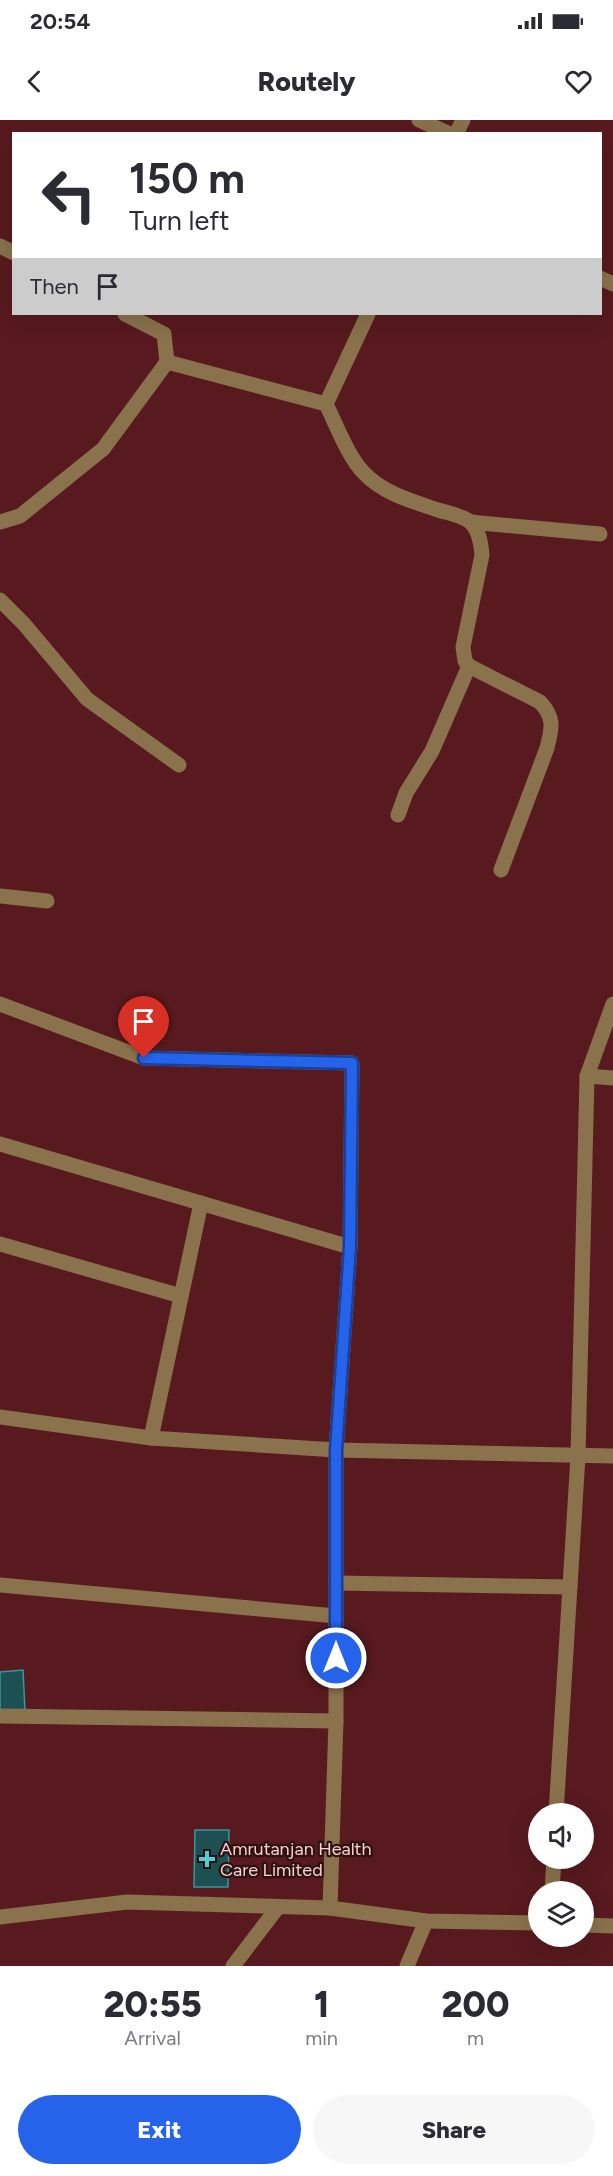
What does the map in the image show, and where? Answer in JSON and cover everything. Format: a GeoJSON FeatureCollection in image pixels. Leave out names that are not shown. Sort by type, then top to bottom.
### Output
{"type":"FeatureCollection","features":[{"type":"Feature","properties":{"kind":"street"},"geometry":{"type":"LineString","coordinates":[[419,120],[446,132]]}},
{"type":"Feature","properties":{"kind":"street"},"geometry":{"type":"LineString","coordinates":[[0,522],[20,516],[103,449],[167,362],[164,334],[127,315]]}},
{"type":"Feature","properties":{"kind":"street"},"geometry":{"type":"LineString","coordinates":[[326,404],[368,315]]}},
{"type":"Feature","properties":{"kind":"street"},"geometry":{"type":"LineString","coordinates":[[167,362],[326,404],[352,456],[363,472],[382,487],[404,499],[470,522],[600,534]]}},
{"type":"Feature","properties":{"kind":"street"},"geometry":{"type":"LineString","coordinates":[[470,522],[481,540],[482,555],[463,647],[465,661],[469,666],[540,702],[548,711],[551,720],[547,748],[501,870]]}},
{"type":"Feature","properties":{"kind":"street"},"geometry":{"type":"LineString","coordinates":[[0,600],[24,624],[87,699],[179,765]]}},
{"type":"Feature","properties":{"kind":"street"},"geometry":{"type":"LineString","coordinates":[[398,815],[406,793],[432,751],[469,666]]}},
{"type":"Feature","properties":{"kind":"street"},"geometry":{"type":"LineString","coordinates":[[0,896],[47,902]]}},
{"type":"Feature","properties":{"kind":"street"},"geometry":{"type":"LineString","coordinates":[[0,1004],[144,1058],[352,1063],[350,1247],[336,1450],[336,1721],[330,1908]]}},
{"type":"Feature","properties":{"kind":"street"},"geometry":{"type":"LineString","coordinates":[[557,1803],[578,1456],[587,1076],[613,1004]]}},
{"type":"Feature","properties":{"kind":"street"},"geometry":{"type":"LineString","coordinates":[[587,1076],[613,1078]]}},
{"type":"Feature","properties":{"kind":"street"},"geometry":{"type":"LineString","coordinates":[[0,1144],[350,1247]]}},
{"type":"Feature","properties":{"kind":"street"},"geometry":{"type":"LineString","coordinates":[[151,1438],[201,1203]]}},
{"type":"Feature","properties":{"kind":"street"},"geometry":{"type":"LineString","coordinates":[[0,1244],[181,1296]]}},
{"type":"Feature","properties":{"kind":"street"},"geometry":{"type":"LineString","coordinates":[[0,1417],[151,1438],[336,1450],[613,1456]]}},
{"type":"Feature","properties":{"kind":"street"},"geometry":{"type":"LineString","coordinates":[[336,1582],[570,1587]]}},
{"type":"Feature","properties":{"kind":"street"},"geometry":{"type":"LineString","coordinates":[[0,1585],[336,1616]]}},
{"type":"Feature","properties":{"kind":"street"},"geometry":{"type":"LineString","coordinates":[[0,1716],[336,1721]]}},
{"type":"Feature","properties":{"kind":"street"},"geometry":{"type":"LineString","coordinates":[[0,1917],[126,1902],[330,1908],[426,1922],[528,1923]]}},
{"type":"Feature","properties":{"kind":"street"},"geometry":{"type":"LineString","coordinates":[[233,1966],[278,1907]]}},
{"type":"Feature","properties":{"kind":"street"},"geometry":{"type":"LineString","coordinates":[[407,1966],[426,1922]]}},
{"type":"Feature","properties":{"kind":"street"},"geometry":{"type":"LineString","coordinates":[[594,1925],[613,1926]]}},
{"type":"Feature","properties":{"kind":"building"},"geometry":{"type":"Polygon","coordinates":[[[23,1670],[25,1711],[0,1712],[0,1672],[23,1670]]]}},
{"type":"Feature","properties":{"kind":"building"},"geometry":{"type":"Polygon","coordinates":[[[195,1830],[229,1830],[228,1887],[194,1887],[195,1830]]]}},
{"type":"Feature","properties":{"kind":"place","name":"Amrutanjan Health Care Limited"},"geometry":{"type":"Point","coordinates":[207,1859]}},
{"type":"Feature","properties":{"kind":"route"},"geometry":{"type":"LineString","coordinates":[[144,1058],[352,1063],[350,1247],[336,1450],[336,1658]]}}]}
